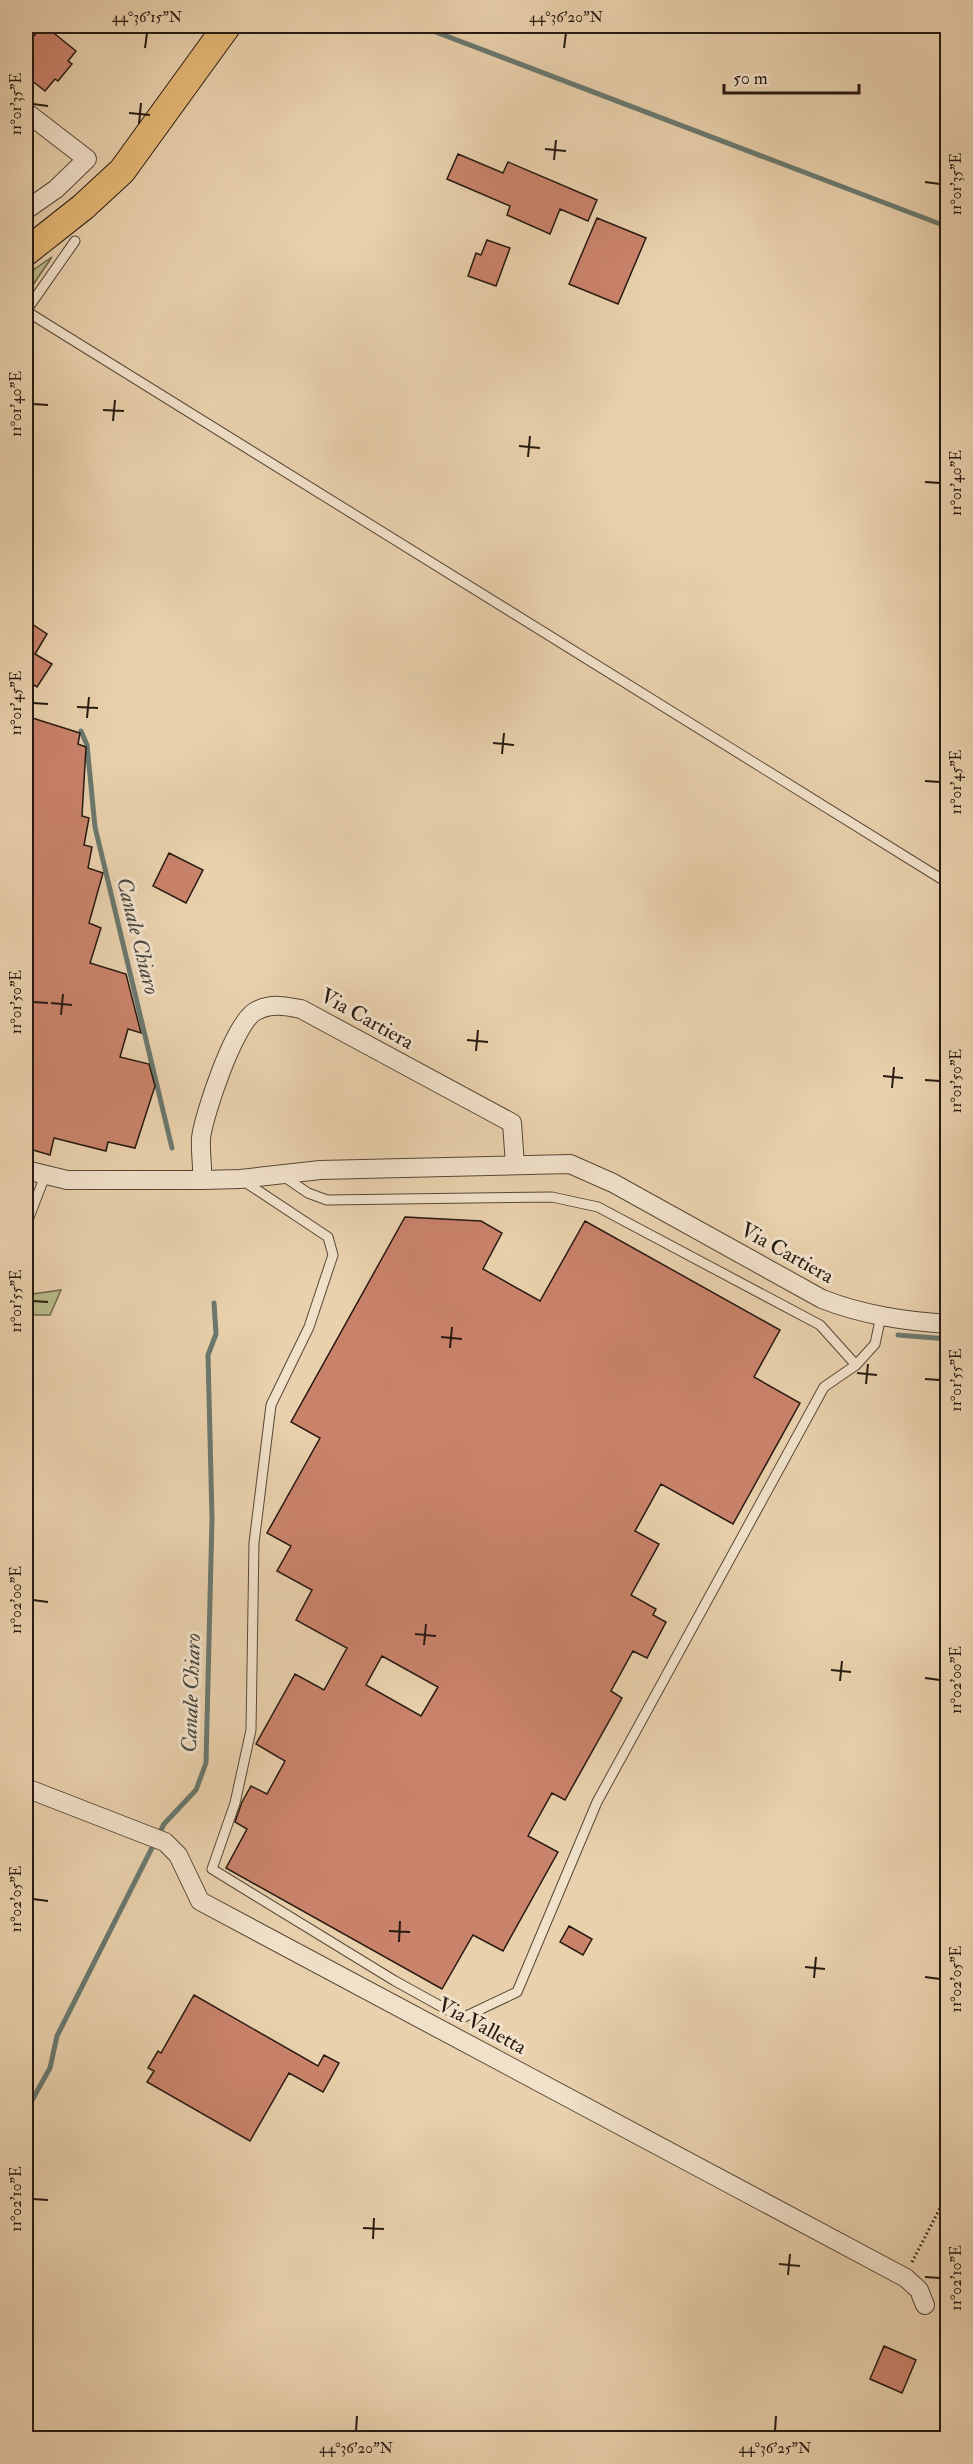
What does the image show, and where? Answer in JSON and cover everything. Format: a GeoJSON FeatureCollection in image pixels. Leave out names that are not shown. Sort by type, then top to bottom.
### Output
{"type":"FeatureCollection","features":[{"type":"Feature","properties":{"kind":"main road"},"geometry":{"type":"LineString","coordinates":[[26,252],[90,202],[122,171],[227,26]]}},
{"type":"Feature","properties":{"kind":"street"},"geometry":{"type":"LineString","coordinates":[[26,112],[87,159],[56,189],[26,210]]}},
{"type":"Feature","properties":{"kind":"street","name":"Via Cartiera"},"geometry":{"type":"LineString","coordinates":[[202,1180],[201,1139],[220,1075],[243,1025],[255,1011],[279,1005],[301,1009],[512,1123],[514,1165]]}},
{"type":"Feature","properties":{"kind":"street","name":"Via Cartiera"},"geometry":{"type":"LineString","coordinates":[[26,1170],[67,1180],[202,1180],[240,1179],[320,1170],[570,1164],[585,1168],[822,1299],[848,1310],[948,1324]]}},
{"type":"Feature","properties":{"kind":"street","name":"Via Valletta"},"geometry":{"type":"LineString","coordinates":[[26,1788],[160,1840],[178,1856],[200,1901],[906,2278],[919,2290],[925,2305]]}},
{"type":"Feature","properties":{"kind":"lane"},"geometry":{"type":"LineString","coordinates":[[75,241],[26,311],[948,883]]}},
{"type":"Feature","properties":{"kind":"lane"},"geometry":{"type":"LineString","coordinates":[[279,1174],[308,1193],[327,1200],[552,1197],[598,1207],[820,1325],[856,1365]]}},
{"type":"Feature","properties":{"kind":"lane"},"geometry":{"type":"LineString","coordinates":[[26,1225],[45,1176]]}},
{"type":"Feature","properties":{"kind":"lane"},"geometry":{"type":"LineString","coordinates":[[240,1179],[328,1237],[333,1255],[309,1327],[271,1405],[254,1543],[251,1730],[235,1803],[212,1869],[395,1981],[462,2018],[517,1992],[597,1802],[824,1387],[856,1365],[875,1344],[881,1316]]}},
{"type":"Feature","properties":{"kind":"lane"},"geometry":{"type":"LineString","coordinates":[[26,1196],[36,1199]]}},
{"type":"Feature","properties":{"kind":"path"},"geometry":{"type":"LineString","coordinates":[[906,2278],[915,2253],[948,2193]]}},
{"type":"Feature","properties":{"kind":"green space"},"geometry":{"type":"Polygon","coordinates":[[[52,257],[26,295],[26,275],[52,257]]]}},
{"type":"Feature","properties":{"kind":"green space"},"geometry":{"type":"Polygon","coordinates":[[[61,1290],[50,1315],[26,1315],[26,1295],[61,1290]]]}},
{"type":"Feature","properties":{"kind":"building"},"geometry":{"type":"Polygon","coordinates":[[[42,26],[76,51],[68,61],[72,64],[58,81],[55,79],[45,91],[26,76],[26,46],[42,26]]]}},
{"type":"Feature","properties":{"kind":"building"},"geometry":{"type":"Polygon","coordinates":[[[458,154],[503,173],[508,162],[597,200],[588,221],[560,209],[550,234],[507,215],[510,206],[447,179],[458,154]]]}},
{"type":"Feature","properties":{"kind":"building"},"geometry":{"type":"Polygon","coordinates":[[[597,218],[646,238],[618,304],[569,284],[597,218]]]}},
{"type":"Feature","properties":{"kind":"building"},"geometry":{"type":"Polygon","coordinates":[[[487,240],[510,248],[496,286],[468,276],[476,253],[481,255],[487,240]]]}},
{"type":"Feature","properties":{"kind":"building"},"geometry":{"type":"Polygon","coordinates":[[[26,620],[47,634],[35,654],[52,664],[37,687],[26,680],[26,620]]]}},
{"type":"Feature","properties":{"kind":"building"},"geometry":{"type":"Polygon","coordinates":[[[26,716],[80,733],[78,744],[86,747],[82,816],[89,818],[84,845],[92,847],[88,868],[103,873],[89,923],[101,928],[90,963],[126,974],[141,1033],[128,1029],[120,1057],[149,1064],[155,1086],[135,1148],[108,1142],[106,1151],[54,1138],[50,1155],[26,1148],[26,716]]]}},
{"type":"Feature","properties":{"kind":"building"},"geometry":{"type":"Polygon","coordinates":[[[169,853],[203,870],[186,903],[153,886],[169,853]]]}},
{"type":"Feature","properties":{"kind":"building"},"geometry":{"type":"Polygon","coordinates":[[[405,1217],[481,1221],[502,1233],[483,1269],[540,1301],[585,1221],[780,1330],[754,1377],[800,1403],[733,1524],[661,1484],[635,1531],[659,1544],[631,1595],[656,1609],[653,1615],[666,1622],[647,1658],[633,1651],[611,1691],[622,1698],[565,1800],[552,1793],[528,1836],[558,1852],[503,1951],[473,1935],[442,1989],[226,1868],[247,1829],[235,1822],[242,1802],[251,1786],[267,1794],[285,1761],[256,1744],[295,1674],[324,1690],[347,1648],[296,1620],[312,1590],[277,1571],[291,1546],[267,1533],[320,1438],[291,1422],[405,1217]],[[382,1656],[366,1685],[421,1716],[438,1687],[382,1656]]]}},
{"type":"Feature","properties":{"kind":"building"},"geometry":{"type":"Polygon","coordinates":[[[569,1926],[592,1939],[583,1955],[560,1942],[569,1926]]]}},
{"type":"Feature","properties":{"kind":"building"},"geometry":{"type":"Polygon","coordinates":[[[194,1995],[318,2066],[324,2055],[339,2063],[323,2092],[289,2073],[250,2141],[147,2082],[154,2071],[148,2068],[158,2051],[161,2053],[194,1995]]]}},
{"type":"Feature","properties":{"kind":"building"},"geometry":{"type":"Polygon","coordinates":[[[884,2346],[916,2360],[902,2393],[870,2379],[884,2346]]]}},
{"type":"Feature","properties":{"kind":"waterway"},"geometry":{"type":"LineString","coordinates":[[420,26],[948,227]]}},
{"type":"Feature","properties":{"kind":"waterway","name":"Canale Chiaro"},"geometry":{"type":"LineString","coordinates":[[81,731],[87,745],[95,827],[172,1148]]}},
{"type":"Feature","properties":{"kind":"waterway","name":"Canale Chiaro"},"geometry":{"type":"LineString","coordinates":[[26,2111],[50,2068],[57,2036],[164,1824],[196,1790],[206,1763],[212,1518],[208,1355],[216,1334],[214,1303]]}},
{"type":"Feature","properties":{"kind":"waterway"},"geometry":{"type":"LineString","coordinates":[[898,1335],[948,1339]]}}]}
